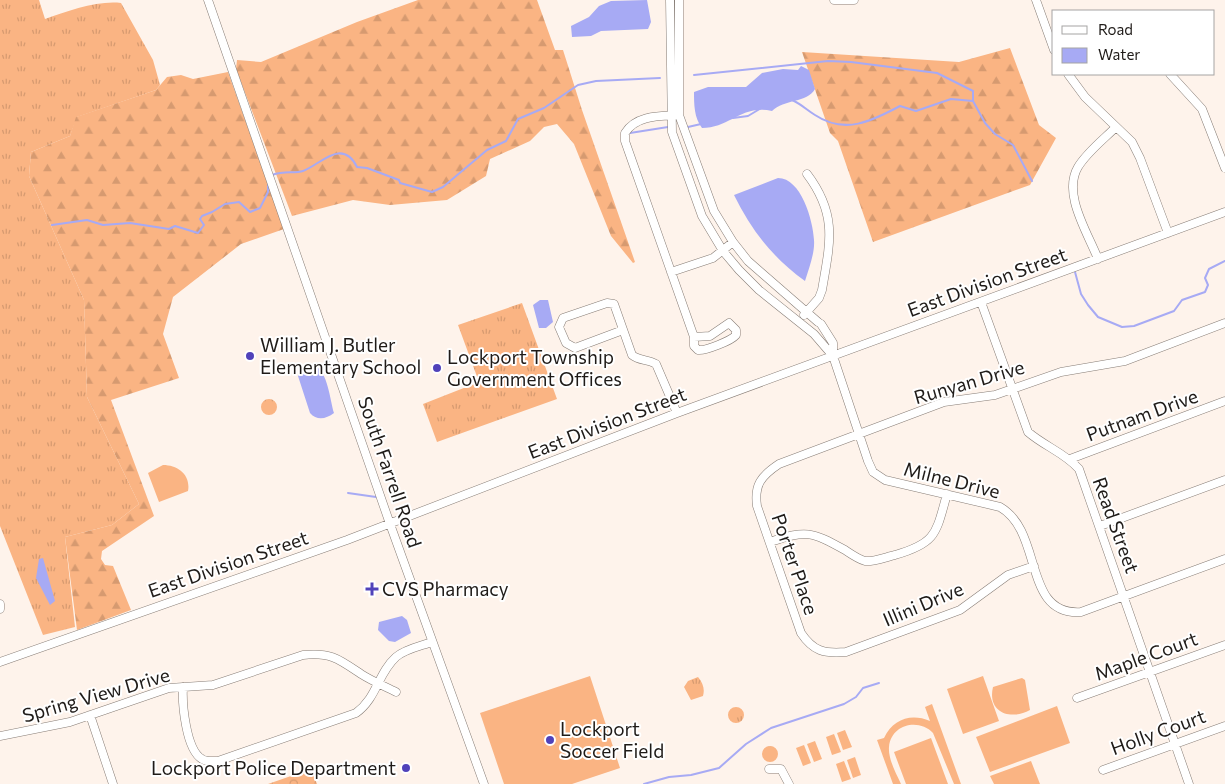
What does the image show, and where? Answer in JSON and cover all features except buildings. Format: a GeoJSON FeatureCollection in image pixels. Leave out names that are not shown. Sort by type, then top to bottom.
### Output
{"type":"FeatureCollection","features":[{"type":"Feature","properties":{"kind":"street","name":"South Farrell Road"},"geometry":{"type":"LineString","coordinates":[[208,0],[390,524],[484,784]]}},
{"type":"Feature","properties":{"kind":"street"},"geometry":{"type":"LineString","coordinates":[[670,0],[670,115],[672,132],[702,216],[723,251],[759,290],[799,320],[833,356]]}},
{"type":"Feature","properties":{"kind":"street"},"geometry":{"type":"LineString","coordinates":[[679,0],[679,115],[714,211],[732,242],[762,274],[820,323],[828,334],[819,340]]}},
{"type":"Feature","properties":{"kind":"street"},"geometry":{"type":"LineString","coordinates":[[834,0],[854,0]]}},
{"type":"Feature","properties":{"kind":"street"},"geometry":{"type":"LineString","coordinates":[[1036,0],[1052,44]]}},
{"type":"Feature","properties":{"kind":"street"},"geometry":{"type":"LineString","coordinates":[[1069,75],[1085,97],[1132,142],[1140,158],[1168,233]]}},
{"type":"Feature","properties":{"kind":"street"},"geometry":{"type":"LineString","coordinates":[[1171,75],[1202,109],[1225,168]]}},
{"type":"Feature","properties":{"kind":"street"},"geometry":{"type":"LineString","coordinates":[[679,115],[650,117],[635,122],[625,133],[625,141],[694,337],[694,346],[698,350],[704,351],[716,344],[732,340],[736,335],[736,330],[729,323],[710,336],[694,337]]}},
{"type":"Feature","properties":{"kind":"street"},"geometry":{"type":"LineString","coordinates":[[1098,259],[1074,200],[1074,179],[1078,167],[1116,127]]}},
{"type":"Feature","properties":{"kind":"street"},"geometry":{"type":"LineString","coordinates":[[799,320],[822,290],[831,233],[817,186],[807,174]]}},
{"type":"Feature","properties":{"kind":"street","name":"East Division Street"},"geometry":{"type":"LineString","coordinates":[[0,662],[390,524],[677,412],[1225,212]]}},
{"type":"Feature","properties":{"kind":"street"},"geometry":{"type":"LineString","coordinates":[[671,272],[713,258],[732,242]]}},
{"type":"Feature","properties":{"kind":"street"},"geometry":{"type":"LineString","coordinates":[[623,330],[575,348],[566,343],[560,327],[563,318],[610,302],[614,304],[632,355],[637,359],[650,360],[656,364],[677,412]]}},
{"type":"Feature","properties":{"kind":"street"},"geometry":{"type":"LineString","coordinates":[[980,302],[1028,432],[1041,444],[1070,459]]}},
{"type":"Feature","properties":{"kind":"street","name":"Runyan Drive"},"geometry":{"type":"LineString","coordinates":[[758,482],[766,472],[779,464],[944,402],[982,398],[1061,372],[1125,361],[1225,323]]}},
{"type":"Feature","properties":{"kind":"street","name":"Milne Drive"},"geometry":{"type":"LineString","coordinates":[[828,334],[833,343],[833,356],[858,435],[873,472],[885,480],[1000,507],[1010,512],[1022,530],[1034,566],[1050,604],[1068,613],[1081,612],[1225,559]]}},
{"type":"Feature","properties":{"kind":"street","name":"Putnam Drive"},"geometry":{"type":"LineString","coordinates":[[1070,459],[1225,402]]}},
{"type":"Feature","properties":{"kind":"street","name":"Read Street"},"geometry":{"type":"LineString","coordinates":[[1070,459],[1079,469],[1100,526],[1189,784]]}},
{"type":"Feature","properties":{"kind":"street"},"geometry":{"type":"LineString","coordinates":[[1100,526],[1225,480]]}},
{"type":"Feature","properties":{"kind":"street","name":"Porter Place"},"geometry":{"type":"LineString","coordinates":[[758,482],[756,492],[757,506],[801,632],[809,644],[818,651]]}},
{"type":"Feature","properties":{"kind":"street"},"geometry":{"type":"LineString","coordinates":[[770,542],[795,534],[809,533],[823,538],[865,561],[894,555],[922,546],[931,538],[938,528],[947,494]]}},
{"type":"Feature","properties":{"kind":"street","name":"Illini Drive"},"geometry":{"type":"LineString","coordinates":[[818,651],[830,654],[846,652],[960,610],[1004,578],[1034,566]]}},
{"type":"Feature","properties":{"kind":"street"},"geometry":{"type":"LineString","coordinates":[[0,604],[0,609]]}},
{"type":"Feature","properties":{"kind":"street"},"geometry":{"type":"LineString","coordinates":[[183,687],[184,717],[196,753],[209,761],[218,761],[356,712],[365,706],[380,684],[389,664],[398,655],[432,642]]}},
{"type":"Feature","properties":{"kind":"street","name":"Maple Court"},"geometry":{"type":"LineString","coordinates":[[1077,698],[1225,645]]}},
{"type":"Feature","properties":{"kind":"street","name":"Spring View Drive"},"geometry":{"type":"LineString","coordinates":[[0,736],[48,728],[158,691],[214,685],[303,655],[316,653],[337,658],[396,692]]}},
{"type":"Feature","properties":{"kind":"street"},"geometry":{"type":"LineString","coordinates":[[90,715],[113,784]]}},
{"type":"Feature","properties":{"kind":"street","name":"Holly Court"},"geometry":{"type":"LineString","coordinates":[[1103,770],[1225,726]]}},
{"type":"Feature","properties":{"kind":"street"},"geometry":{"type":"LineString","coordinates":[[769,769],[780,769],[789,784]]}},
{"type":"Feature","properties":{"kind":"green space"},"geometry":{"type":"Polygon","coordinates":[[[0,0],[39,0],[45,19],[93,5],[112,2],[121,3],[153,60],[160,85],[156,90],[77,117],[70,136],[31,152],[29,176],[84,300],[87,397],[139,504],[112,525],[65,537],[75,627],[43,635],[0,526],[0,0]]]}},
{"type":"Feature","properties":{"kind":"green space"},"geometry":{"type":"Polygon","coordinates":[[[418,0],[537,0],[555,50],[563,50],[635,262],[633,263],[611,236],[574,144],[557,124],[544,127],[530,141],[490,159],[486,176],[447,200],[390,205],[353,200],[292,216],[236,69],[237,60],[261,62],[357,22],[418,0]]]}},
{"type":"Feature","properties":{"kind":"green space"},"geometry":{"type":"Polygon","coordinates":[[[1010,48],[1039,125],[1056,138],[1030,185],[873,242],[838,141],[830,133],[802,52],[959,62],[1010,48]]]}},
{"type":"Feature","properties":{"kind":"green space"},"geometry":{"type":"Polygon","coordinates":[[[228,72],[284,229],[241,244],[173,297],[163,334],[179,378],[111,400],[154,516],[102,551],[101,559],[105,565],[113,566],[131,610],[77,630],[65,537],[112,525],[139,504],[87,397],[84,300],[29,176],[31,152],[70,136],[76,117],[156,90],[167,77],[181,75],[193,79],[228,72]]]}},
{"type":"Feature","properties":{"kind":"green space"},"geometry":{"type":"Polygon","coordinates":[[[522,303],[557,399],[437,442],[423,404],[479,382],[458,325],[522,303]]]}},
{"type":"Feature","properties":{"kind":"green space"},"geometry":{"type":"Polygon","coordinates":[[[269,399],[275,401],[277,407],[275,413],[269,415],[263,413],[261,407],[263,401],[269,399]]]}},
{"type":"Feature","properties":{"kind":"green space"},"geometry":{"type":"Polygon","coordinates":[[[163,465],[169,465],[182,472],[187,480],[188,491],[159,502],[148,473],[163,465]]]}},
{"type":"Feature","properties":{"kind":"green space","name":"Lockport Soccer Field"},"geometry":{"type":"Polygon","coordinates":[[[590,676],[620,768],[572,784],[504,784],[480,713],[590,676]]]}},
{"type":"Feature","properties":{"kind":"green space"},"geometry":{"type":"Polygon","coordinates":[[[983,676],[999,721],[963,734],[947,689],[983,676]]]}},
{"type":"Feature","properties":{"kind":"green space"},"geometry":{"type":"Polygon","coordinates":[[[698,677],[703,686],[703,696],[691,700],[684,687],[688,681],[698,677]]]}},
{"type":"Feature","properties":{"kind":"green space"},"geometry":{"type":"Polygon","coordinates":[[[1022,678],[1025,680],[1030,710],[1015,715],[1002,712],[993,703],[993,687],[1022,678]]]}},
{"type":"Feature","properties":{"kind":"green space"},"geometry":{"type":"Polygon","coordinates":[[[932,704],[961,784],[954,784],[933,733],[927,728],[913,725],[900,729],[891,739],[889,747],[890,756],[901,784],[893,784],[877,740],[884,738],[892,726],[903,719],[916,718],[930,721],[925,707],[932,704]]]}},
{"type":"Feature","properties":{"kind":"green space"},"geometry":{"type":"Polygon","coordinates":[[[1057,706],[1070,743],[990,772],[976,737],[1057,706]]]}},
{"type":"Feature","properties":{"kind":"green space"},"geometry":{"type":"Polygon","coordinates":[[[736,707],[742,709],[744,715],[742,721],[736,723],[730,721],[728,715],[730,709],[736,707]]]}},
{"type":"Feature","properties":{"kind":"green space"},"geometry":{"type":"Polygon","coordinates":[[[845,730],[852,747],[843,750],[837,733],[845,730]]]}},
{"type":"Feature","properties":{"kind":"green space"},"geometry":{"type":"Polygon","coordinates":[[[834,734],[841,752],[832,755],[826,737],[834,734]]]}},
{"type":"Feature","properties":{"kind":"green space"},"geometry":{"type":"Polygon","coordinates":[[[931,738],[948,784],[906,784],[894,752],[931,738]]]}},
{"type":"Feature","properties":{"kind":"green space"},"geometry":{"type":"Polygon","coordinates":[[[815,741],[822,759],[814,762],[807,744],[815,741]]]}},
{"type":"Feature","properties":{"kind":"green space"},"geometry":{"type":"Polygon","coordinates":[[[804,745],[811,763],[803,766],[796,748],[804,745]]]}},
{"type":"Feature","properties":{"kind":"green space"},"geometry":{"type":"Polygon","coordinates":[[[767,746],[773,746],[778,751],[776,760],[767,762],[762,757],[762,751],[767,746]]]}},
{"type":"Feature","properties":{"kind":"green space"},"geometry":{"type":"Polygon","coordinates":[[[855,757],[861,775],[853,778],[847,760],[855,757]]]}},
{"type":"Feature","properties":{"kind":"green space"},"geometry":{"type":"Polygon","coordinates":[[[844,761],[851,779],[842,782],[836,764],[844,761]]]}},
{"type":"Feature","properties":{"kind":"green space"},"geometry":{"type":"Polygon","coordinates":[[[1031,761],[1040,784],[994,784],[990,776],[1031,761]]]}},
{"type":"Feature","properties":{"kind":"green space"},"geometry":{"type":"Polygon","coordinates":[[[311,769],[317,784],[268,784],[311,769]]]}},
{"type":"Feature","properties":{"kind":"water"},"geometry":{"type":"Polygon","coordinates":[[[647,0],[651,22],[648,29],[601,31],[591,36],[572,37],[571,26],[589,17],[599,6],[611,1],[647,0]]]}},
{"type":"Feature","properties":{"kind":"water"},"geometry":{"type":"Polygon","coordinates":[[[801,66],[809,70],[815,89],[807,97],[783,104],[772,111],[762,110],[744,113],[712,127],[702,128],[699,124],[695,111],[694,92],[708,87],[746,87],[762,73],[783,69],[798,70],[801,66]]]}},
{"type":"Feature","properties":{"kind":"water"},"geometry":{"type":"Polygon","coordinates":[[[778,178],[786,180],[799,192],[811,222],[814,250],[805,281],[783,263],[755,232],[734,195],[778,178]]]}},
{"type":"Feature","properties":{"kind":"water"},"geometry":{"type":"Polygon","coordinates":[[[540,300],[548,300],[553,322],[546,328],[539,328],[533,305],[540,300]]]}},
{"type":"Feature","properties":{"kind":"water"},"geometry":{"type":"Polygon","coordinates":[[[315,366],[323,374],[328,387],[334,413],[328,417],[316,417],[310,413],[298,376],[300,371],[315,366]]]}},
{"type":"Feature","properties":{"kind":"water"},"geometry":{"type":"Polygon","coordinates":[[[43,558],[55,601],[50,605],[36,578],[39,559],[43,558]]]}},
{"type":"Feature","properties":{"kind":"water"},"geometry":{"type":"Polygon","coordinates":[[[402,616],[407,620],[411,633],[395,642],[389,641],[378,630],[379,622],[402,616]]]}},
{"type":"Feature","properties":{"kind":"waterway"},"geometry":{"type":"LineString","coordinates":[[694,75],[828,61],[851,62],[937,73],[973,91],[973,101],[985,123],[995,134],[1013,145],[1032,181]]}},
{"type":"Feature","properties":{"kind":"waterway"},"geometry":{"type":"LineString","coordinates":[[272,175],[303,171],[331,156],[345,154],[351,158],[357,167],[367,168],[399,180],[400,183],[432,192],[443,187],[487,150],[506,141],[518,119],[544,108],[578,85],[596,81],[660,78]]}},
{"type":"Feature","properties":{"kind":"waterway"},"geometry":{"type":"LineString","coordinates":[[792,100],[826,121],[848,125],[869,121],[900,106],[916,111],[951,99],[973,101]]}},
{"type":"Feature","properties":{"kind":"waterway"},"geometry":{"type":"LineString","coordinates":[[733,118],[748,116],[763,107]]}},
{"type":"Feature","properties":{"kind":"waterway"},"geometry":{"type":"LineString","coordinates":[[688,127],[701,124]]}},
{"type":"Feature","properties":{"kind":"waterway"},"geometry":{"type":"LineString","coordinates":[[630,133],[668,127]]}},
{"type":"Feature","properties":{"kind":"waterway"},"geometry":{"type":"LineString","coordinates":[[52,225],[87,220],[103,225],[130,223],[169,229],[175,226],[198,233],[204,225],[200,219],[202,216],[225,204],[239,202],[250,212],[260,208],[268,192],[268,181]]}},
{"type":"Feature","properties":{"kind":"waterway"},"geometry":{"type":"LineString","coordinates":[[1075,272],[1081,294],[1098,317],[1122,327],[1134,326],[1174,311],[1182,300],[1205,292],[1208,285],[1205,278],[1209,269],[1225,261]]}},
{"type":"Feature","properties":{"kind":"waterway"},"geometry":{"type":"LineString","coordinates":[[348,493],[376,497]]}},
{"type":"Feature","properties":{"kind":"waterway"},"geometry":{"type":"LineString","coordinates":[[644,784],[669,777],[691,775],[719,768],[746,744],[771,728],[844,704],[856,697],[863,688],[879,683]]}},
{"type":"Feature","properties":{"kind":"place","name":"William J. Butler Elementary School"},"geometry":{"type":"Point","coordinates":[250,356]}},
{"type":"Feature","properties":{"kind":"place","name":"Lockport Township Government Offices"},"geometry":{"type":"Point","coordinates":[437,368]}},
{"type":"Feature","properties":{"kind":"place","name":"CVS Pharmacy"},"geometry":{"type":"Point","coordinates":[372,589]}},
{"type":"Feature","properties":{"kind":"place","name":"Lockport Soccer Field"},"geometry":{"type":"Point","coordinates":[550,740]}},
{"type":"Feature","properties":{"kind":"place","name":"Lockport Police Department"},"geometry":{"type":"Point","coordinates":[406,768]}}]}
